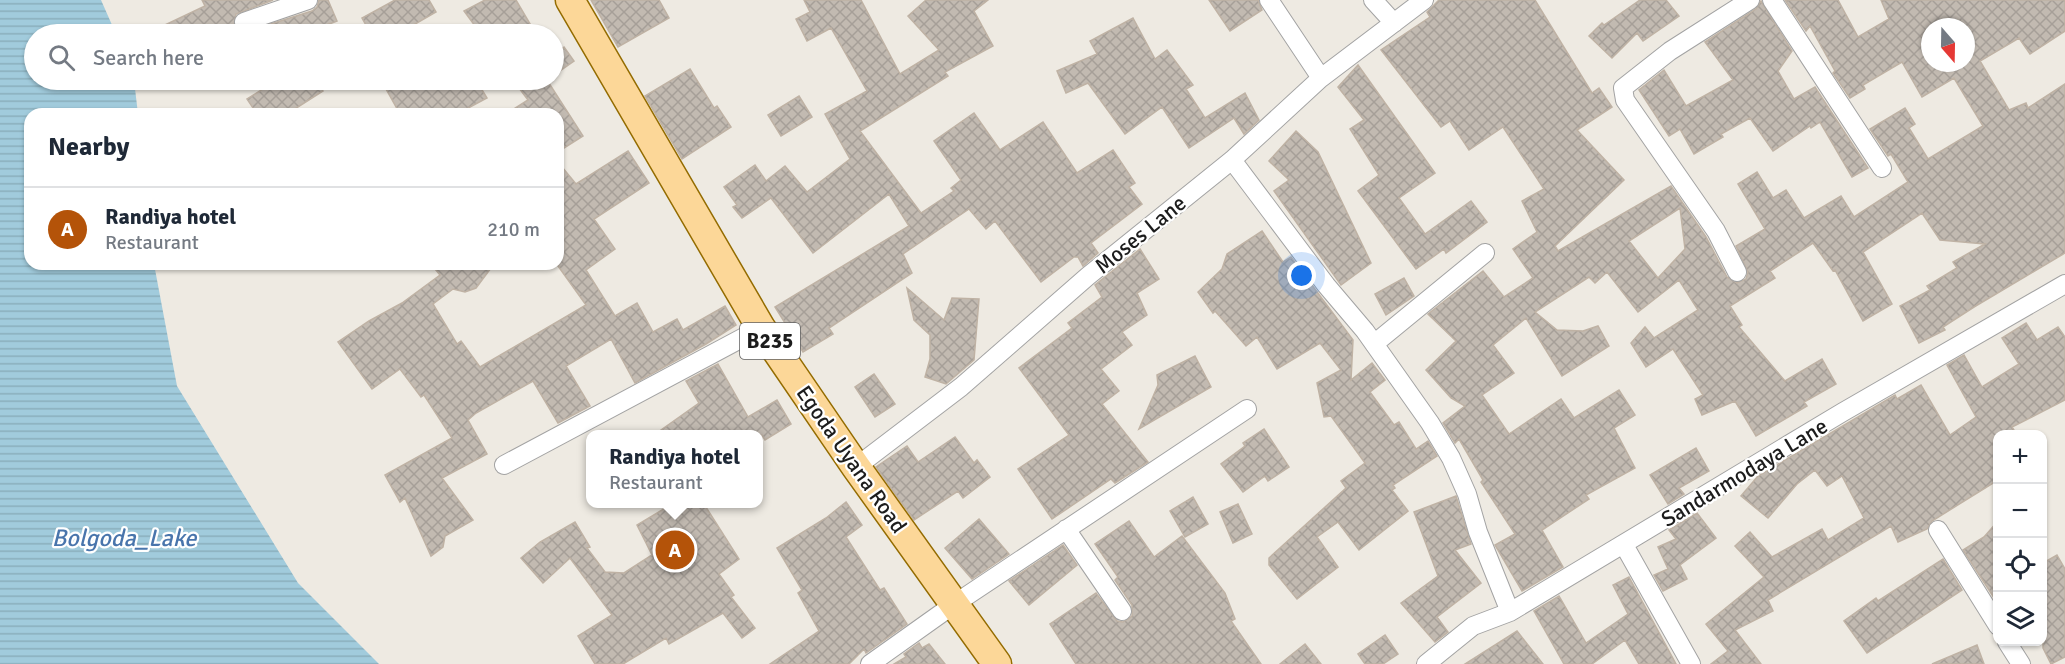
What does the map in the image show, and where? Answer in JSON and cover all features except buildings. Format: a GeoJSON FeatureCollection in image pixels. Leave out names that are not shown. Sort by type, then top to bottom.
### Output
{"type":"FeatureCollection","features":[{"type":"Feature","properties":{"kind":"main road","name":"Egoda Uyana Road"},"geometry":{"type":"LineString","coordinates":[[570,0],[761,328],[993,663]]}},
{"type":"Feature","properties":{"kind":"street"},"geometry":{"type":"LineString","coordinates":[[244,22],[308,0]]}},
{"type":"Feature","properties":{"kind":"street"},"geometry":{"type":"LineString","coordinates":[[1269,0],[1321,78]]}},
{"type":"Feature","properties":{"kind":"street"},"geometry":{"type":"LineString","coordinates":[[1373,0],[1394,23]]}},
{"type":"Feature","properties":{"kind":"street","name":"Moses Lane"},"geometry":{"type":"LineString","coordinates":[[856,467],[961,387],[1088,276],[1232,160],[1321,78],[1424,0]]}},
{"type":"Feature","properties":{"kind":"street"},"geometry":{"type":"LineString","coordinates":[[1737,272],[1716,231],[1625,99],[1623,88],[1670,51],[1750,0]]}},
{"type":"Feature","properties":{"kind":"street"},"geometry":{"type":"LineString","coordinates":[[1772,0],[1882,168]]}},
{"type":"Feature","properties":{"kind":"street"},"geometry":{"type":"LineString","coordinates":[[1232,160],[1374,344],[1430,423],[1451,458],[1467,494],[1478,532],[1510,612]]}},
{"type":"Feature","properties":{"kind":"street"},"geometry":{"type":"LineString","coordinates":[[1374,344],[1485,253]]}},
{"type":"Feature","properties":{"kind":"street","name":"Sandarmodaya Lane"},"geometry":{"type":"LineString","coordinates":[[1426,664],[1473,626],[1510,612],[1843,412],[2065,284]]}},
{"type":"Feature","properties":{"kind":"street"},"geometry":{"type":"LineString","coordinates":[[504,465],[761,328]]}},
{"type":"Feature","properties":{"kind":"street"},"geometry":{"type":"LineString","coordinates":[[870,664],[953,605],[1247,409]]}},
{"type":"Feature","properties":{"kind":"street"},"geometry":{"type":"LineString","coordinates":[[1066,529],[1122,611]]}},
{"type":"Feature","properties":{"kind":"street"},"geometry":{"type":"LineString","coordinates":[[1938,530],[1993,618]]}},
{"type":"Feature","properties":{"kind":"street"},"geometry":{"type":"LineString","coordinates":[[1624,545],[1691,664]]}},
{"type":"Feature","properties":{"kind":"street"},"geometry":{"type":"LineString","coordinates":[[2010,646],[2021,664]]}},
{"type":"Feature","properties":{"kind":"water","name":"Bolgoda_Lake"},"geometry":{"type":"Polygon","coordinates":[[[0,0],[101,0],[112,24],[24,24],[24,90],[135,90],[137,108],[24,108],[24,270],[155,270],[177,386],[298,583],[379,664],[0,664],[0,0]]]}},
{"type":"Feature","properties":{"kind":"place","name":"Randiya hotel"},"geometry":{"type":"Point","coordinates":[675,550]}}]}
